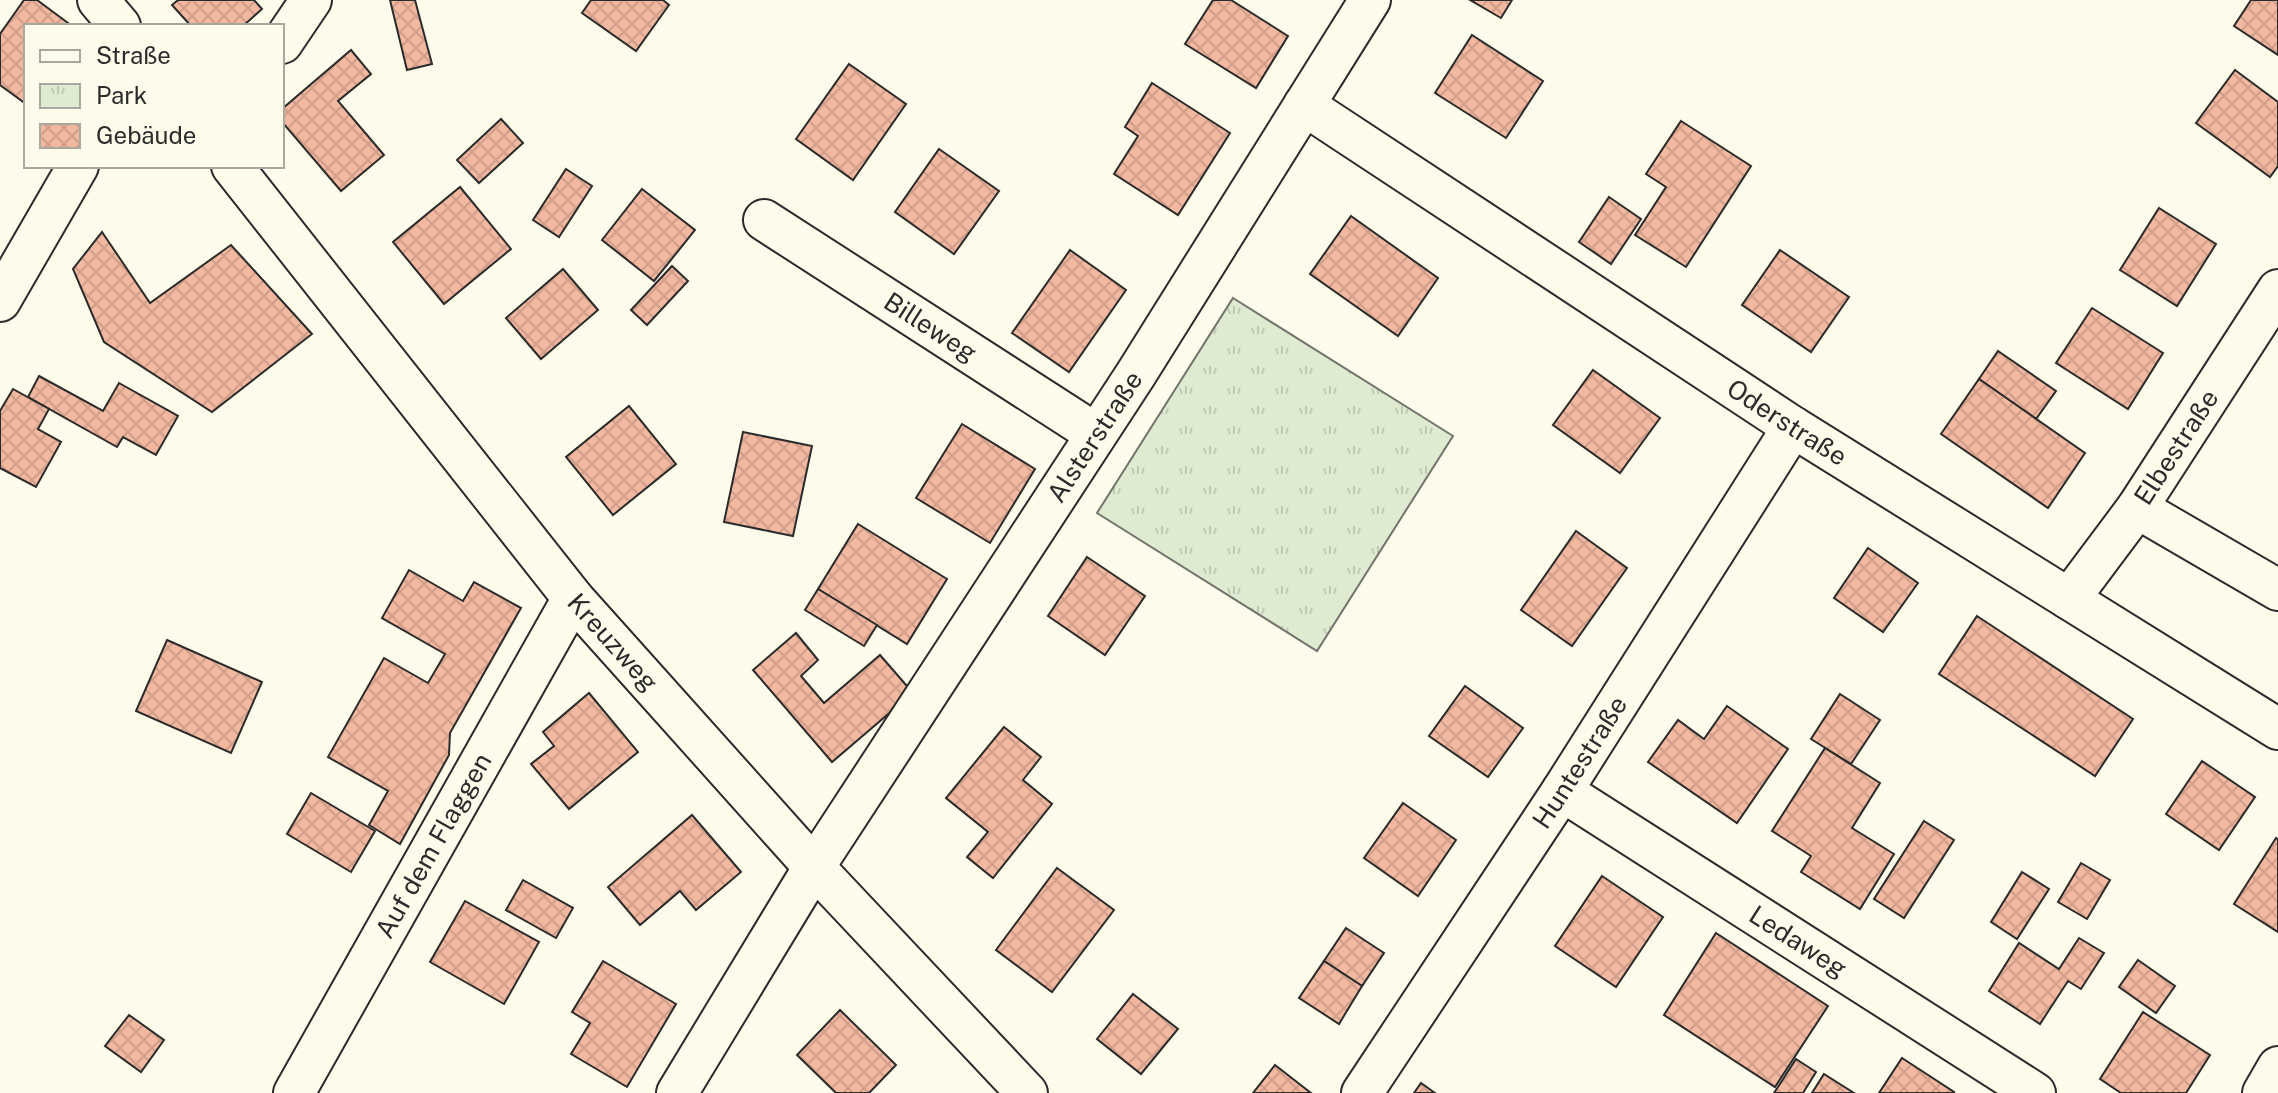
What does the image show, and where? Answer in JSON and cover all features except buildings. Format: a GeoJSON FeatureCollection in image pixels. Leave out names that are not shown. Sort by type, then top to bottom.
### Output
{"type":"FeatureCollection","features":[{"type":"Feature","properties":{"kind":"street"},"geometry":{"type":"LineString","coordinates":[[98,0],[118,24]]}},
{"type":"Feature","properties":{"kind":"street"},"geometry":{"type":"LineString","coordinates":[[284,40],[311,0]]}},
{"type":"Feature","properties":{"kind":"street","name":"Alsterstraße"},"geometry":{"type":"LineString","coordinates":[[677,1093],[814,867],[1096,434],[1370,0]]}},
{"type":"Feature","properties":{"kind":"street","name":"Oderstraße"},"geometry":{"type":"LineString","coordinates":[[1304,105],[1793,427],[2278,729]]}},
{"type":"Feature","properties":{"kind":"street"},"geometry":{"type":"LineString","coordinates":[[0,301],[77,168]]}},
{"type":"Feature","properties":{"kind":"street","name":"Kreuzweg"},"geometry":{"type":"LineString","coordinates":[[234,168],[573,598],[814,867],[1027,1093]]}},
{"type":"Feature","properties":{"kind":"street","name":"Billeweg"},"geometry":{"type":"LineString","coordinates":[[764,220],[1096,434]]}},
{"type":"Feature","properties":{"kind":"street","name":"Elbestraße"},"geometry":{"type":"LineString","coordinates":[[2069,599],[2137,508],[2278,290]]}},
{"type":"Feature","properties":{"kind":"street","name":"Huntestraße"},"geometry":{"type":"LineString","coordinates":[[1362,1093],[1562,791],[1793,427]]}},
{"type":"Feature","properties":{"kind":"street"},"geometry":{"type":"LineString","coordinates":[[2137,508],[2278,590]]}},
{"type":"Feature","properties":{"kind":"street","name":"Auf dem Flaggen"},"geometry":{"type":"LineString","coordinates":[[294,1093],[573,598]]}},
{"type":"Feature","properties":{"kind":"street","name":"Ledaweg"},"geometry":{"type":"LineString","coordinates":[[1562,791],[2035,1093]]}},
{"type":"Feature","properties":{"kind":"street"},"geometry":{"type":"LineString","coordinates":[[2263,1093],[2278,1067]]}},
{"type":"Feature","properties":{"kind":"green space"},"geometry":{"type":"Polygon","coordinates":[[[1233,298],[1453,436],[1317,651],[1097,513],[1233,298]]]}}]}
